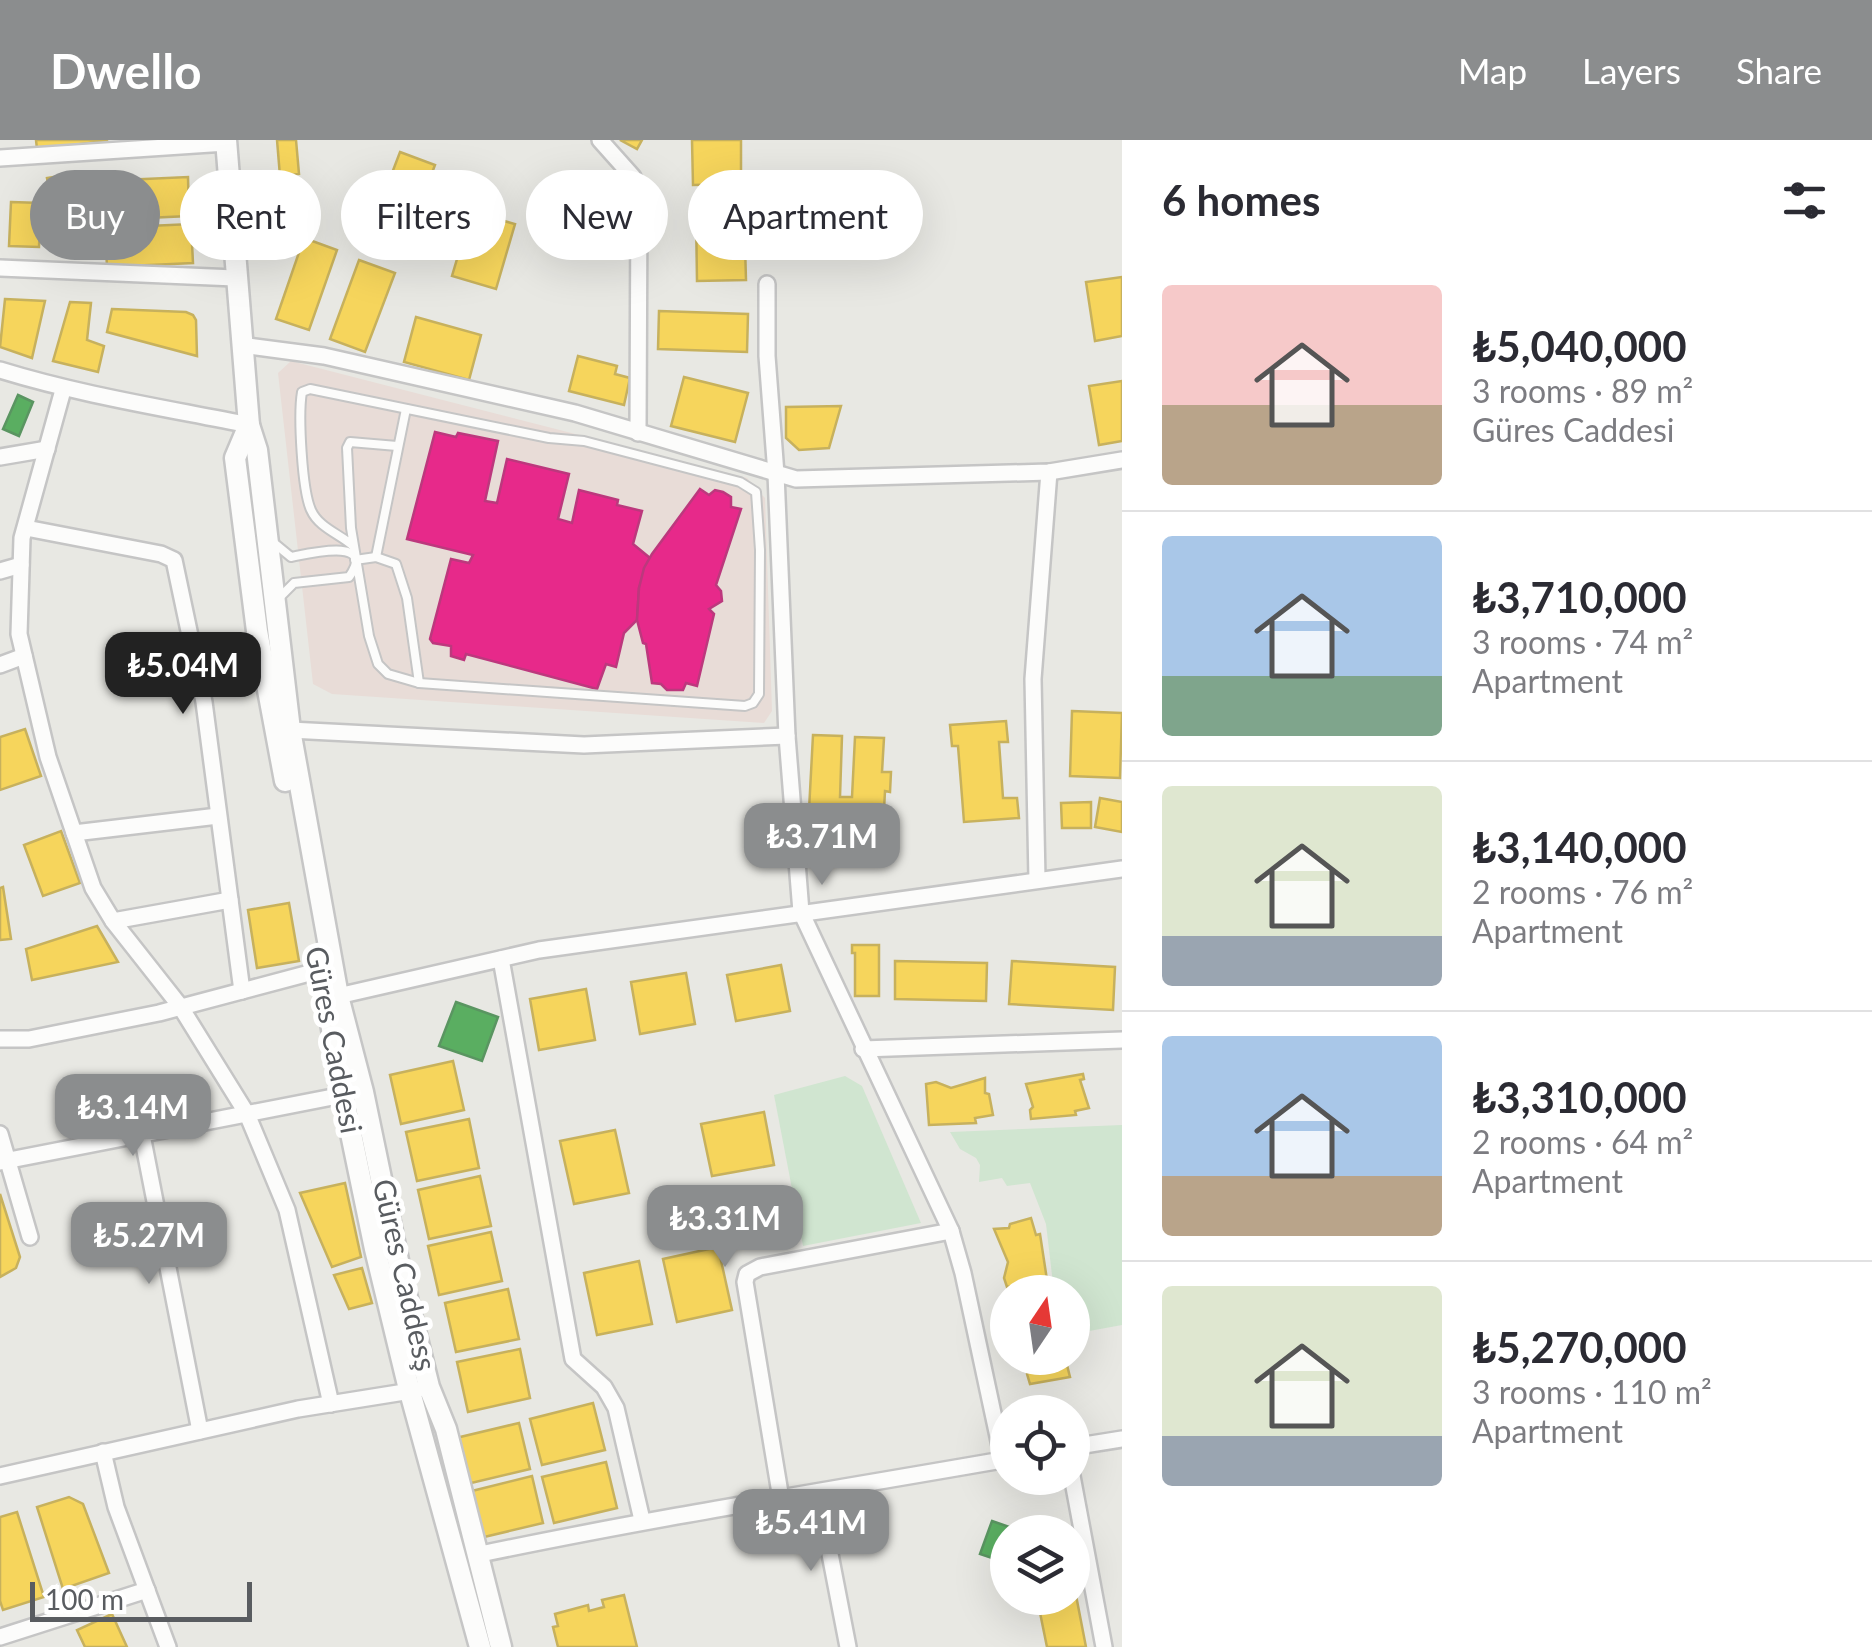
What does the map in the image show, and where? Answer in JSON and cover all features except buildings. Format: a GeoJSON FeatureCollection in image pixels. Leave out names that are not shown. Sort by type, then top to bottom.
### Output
{"type":"FeatureCollection","features":[{"type":"Feature","properties":{"kind":"street"},"geometry":{"type":"LineString","coordinates":[[600,140],[634,177],[639,195],[638,433]]}},
{"type":"Feature","properties":{"kind":"street"},"geometry":{"type":"LineString","coordinates":[[0,158],[226,142],[248,425],[107,395],[63,390],[0,370]]}},
{"type":"Feature","properties":{"kind":"street"},"geometry":{"type":"LineString","coordinates":[[0,268],[235,278]]}},
{"type":"Feature","properties":{"kind":"street"},"geometry":{"type":"LineString","coordinates":[[766,284],[787,736],[801,912],[951,1232],[990,1395]]}},
{"type":"Feature","properties":{"kind":"street"},"geometry":{"type":"LineString","coordinates":[[242,345],[344,361],[574,413],[796,478],[1049,472],[1122,460]]}},
{"type":"Feature","properties":{"kind":"street"},"geometry":{"type":"LineString","coordinates":[[63,390],[22,538],[20,634],[48,756],[93,888],[112,920],[180,1006],[247,1114],[286,1210],[331,1404]]}},
{"type":"Feature","properties":{"kind":"street","name":"Güres Caddesş"},"geometry":{"type":"LineString","coordinates":[[248,425],[257,450],[290,730],[326,968],[338,996],[364,1092],[421,1389],[446,1429],[501,1647]]}},
{"type":"Feature","properties":{"kind":"street","name":"Güres Caddesi"},"geometry":{"type":"LineString","coordinates":[[248,425],[235,458],[257,631],[326,968],[343,1094],[407,1381],[421,1389],[480,1647]]}},
{"type":"Feature","properties":{"kind":"street"},"geometry":{"type":"LineString","coordinates":[[0,457],[47,448]]}},
{"type":"Feature","properties":{"kind":"street"},"geometry":{"type":"LineString","coordinates":[[1037,880],[1033,680],[1049,472]]}},
{"type":"Feature","properties":{"kind":"street"},"geometry":{"type":"LineString","coordinates":[[26,528],[161,554],[174,560],[204,702],[242,991]]}},
{"type":"Feature","properties":{"kind":"street"},"geometry":{"type":"LineString","coordinates":[[0,571],[22,565]]}},
{"type":"Feature","properties":{"kind":"street"},"geometry":{"type":"LineString","coordinates":[[0,664],[24,656]]}},
{"type":"Feature","properties":{"kind":"street"},"geometry":{"type":"LineString","coordinates":[[290,730],[584,745],[787,736]]}},
{"type":"Feature","properties":{"kind":"street"},"geometry":{"type":"LineString","coordinates":[[74,833],[218,816]]}},
{"type":"Feature","properties":{"kind":"street"},"geometry":{"type":"LineString","coordinates":[[338,996],[539,950],[1122,869]]}},
{"type":"Feature","properties":{"kind":"street"},"geometry":{"type":"LineString","coordinates":[[112,920],[230,900]]}},
{"type":"Feature","properties":{"kind":"street"},"geometry":{"type":"LineString","coordinates":[[501,958],[573,1359],[604,1387],[616,1408],[642,1520]]}},
{"type":"Feature","properties":{"kind":"street"},"geometry":{"type":"LineString","coordinates":[[0,1039],[29,1039],[180,1006],[326,968]]}},
{"type":"Feature","properties":{"kind":"street"},"geometry":{"type":"LineString","coordinates":[[864,1049],[1122,1040]]}},
{"type":"Feature","properties":{"kind":"street"},"geometry":{"type":"LineString","coordinates":[[5,1161],[343,1094]]}},
{"type":"Feature","properties":{"kind":"street"},"geometry":{"type":"LineString","coordinates":[[0,1134],[30,1238]]}},
{"type":"Feature","properties":{"kind":"street"},"geometry":{"type":"LineString","coordinates":[[142,1135],[200,1431]]}},
{"type":"Feature","properties":{"kind":"street"},"geometry":{"type":"LineString","coordinates":[[782,1500],[754,1350],[747,1274],[760,1266],[951,1232]]}},
{"type":"Feature","properties":{"kind":"street"},"geometry":{"type":"LineString","coordinates":[[0,1476],[200,1431],[421,1389]]}},
{"type":"Feature","properties":{"kind":"street"},"geometry":{"type":"LineString","coordinates":[[1090,1444],[1122,1439]]}},
{"type":"Feature","properties":{"kind":"street"},"geometry":{"type":"LineString","coordinates":[[103,1452],[116,1507],[168,1647]]}},
{"type":"Feature","properties":{"kind":"street"},"geometry":{"type":"LineString","coordinates":[[476,1554],[642,1520],[782,1500],[990,1462]]}},
{"type":"Feature","properties":{"kind":"street"},"geometry":{"type":"LineString","coordinates":[[818,1492],[848,1647]]}},
{"type":"Feature","properties":{"kind":"street"},"geometry":{"type":"LineString","coordinates":[[1076,1495],[1104,1647]]}},
{"type":"Feature","properties":{"kind":"street"},"geometry":{"type":"LineString","coordinates":[[0,1637],[147,1590]]}},
{"type":"Feature","properties":{"kind":"lane"},"geometry":{"type":"LineString","coordinates":[[353,546],[320,523],[310,510],[300,432],[302,392],[310,389],[549,438],[584,441],[740,482],[756,492],[760,550],[758,694],[746,706],[419,684],[388,674],[378,664],[369,636],[355,560],[348,448],[350,442],[397,446]]}},
{"type":"Feature","properties":{"kind":"lane"},"geometry":{"type":"LineString","coordinates":[[376,557],[406,409]]}},
{"type":"Feature","properties":{"kind":"lane"},"geometry":{"type":"LineString","coordinates":[[268,537],[291,558],[342,549],[355,560],[349,577],[294,583],[285,588],[276,605]]}},
{"type":"Feature","properties":{"kind":"lane"},"geometry":{"type":"LineString","coordinates":[[355,560],[376,557],[396,564],[408,598],[419,684]]}},
{"type":"Feature","properties":{"kind":"shaded area"},"geometry":{"type":"Polygon","coordinates":[[[291,361],[747,478],[765,498],[772,711],[764,723],[332,694],[313,684],[278,373],[291,361]]]}},
{"type":"Feature","properties":{"kind":"green space"},"geometry":{"type":"Polygon","coordinates":[[[845,1076],[862,1086],[921,1223],[803,1246],[774,1095],[845,1076]]]}},
{"type":"Feature","properties":{"kind":"green space"},"geometry":{"type":"Polygon","coordinates":[[[1122,1125],[1122,1325],[1090,1331],[1090,1275],[1052,1275],[1046,1224],[1030,1183],[1007,1186],[1002,1178],[979,1182],[980,1165],[976,1158],[960,1149],[950,1132],[1122,1125]]]}}]}
